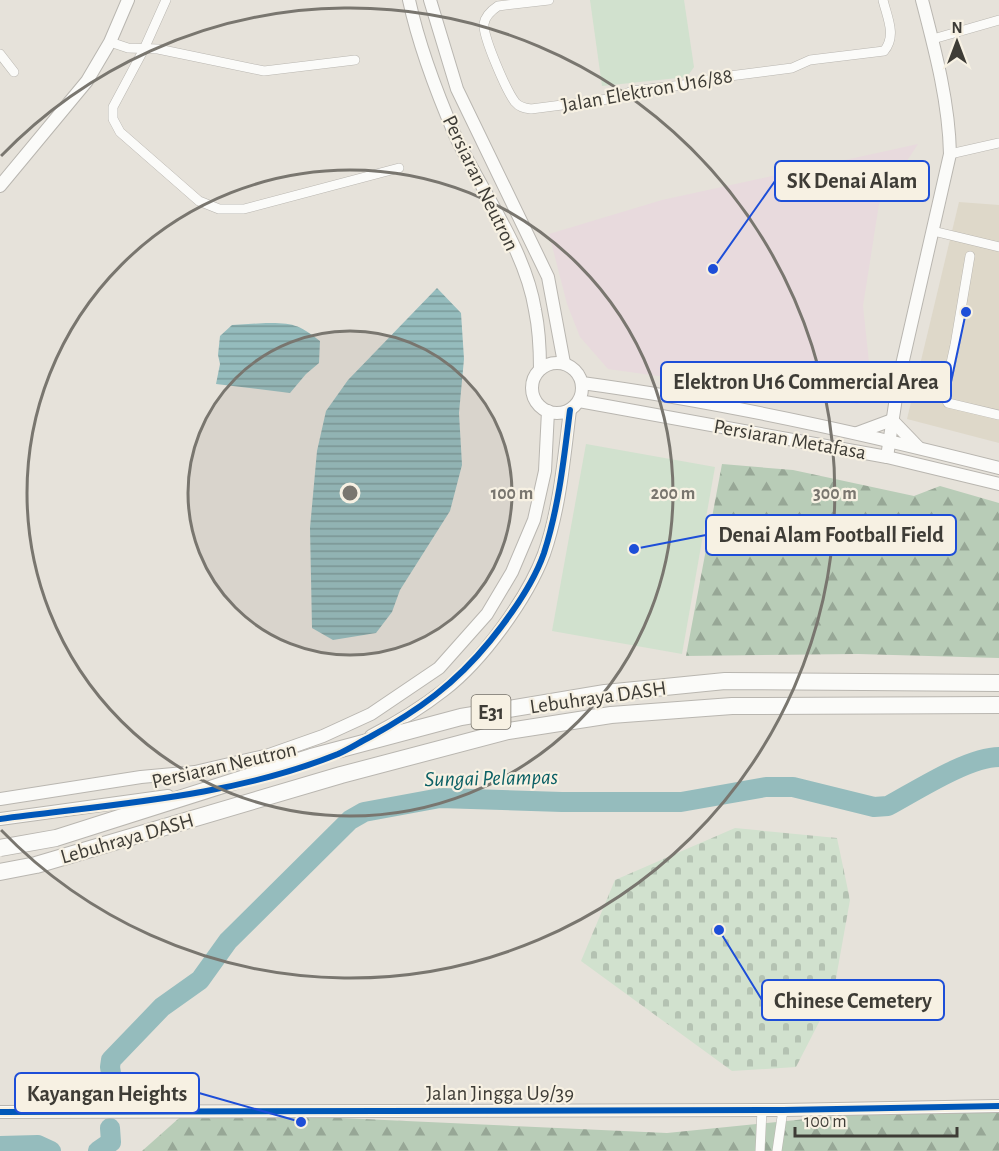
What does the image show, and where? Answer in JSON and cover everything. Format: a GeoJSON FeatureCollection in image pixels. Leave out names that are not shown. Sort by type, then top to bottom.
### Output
{"type":"FeatureCollection","features":[{"type":"Feature","properties":{"kind":"highway","name":"Lebuhraya DASH"},"geometry":{"type":"LineString","coordinates":[[0,848],[56,838],[310,757],[461,717],[594,695],[725,681],[999,683]]}},
{"type":"Feature","properties":{"kind":"highway","name":"Lebuhraya DASH"},"geometry":{"type":"LineString","coordinates":[[0,872],[36,865],[341,775],[508,731],[611,715],[732,706],[999,705]]}},
{"type":"Feature","properties":{"kind":"street"},"geometry":{"type":"LineString","coordinates":[[0,186],[87,81],[111,42],[128,0]]}},
{"type":"Feature","properties":{"kind":"street"},"geometry":{"type":"LineString","coordinates":[[166,0],[144,50],[116,100],[112,114],[120,132],[199,201],[219,209],[244,209],[399,168]]}},
{"type":"Feature","properties":{"kind":"street","name":"Persiaran Neutron"},"geometry":{"type":"LineString","coordinates":[[409,0],[430,72],[456,136],[508,234],[527,279],[535,308],[540,369]]}},
{"type":"Feature","properties":{"kind":"street","name":"Persiaran Neutron"},"geometry":{"type":"LineString","coordinates":[[430,0],[457,89],[548,277],[564,363]]}},
{"type":"Feature","properties":{"kind":"street","name":"Jalan Elektron U16/88"},"geometry":{"type":"LineString","coordinates":[[549,0],[498,6],[484,22],[496,63],[516,103],[522,108],[531,109],[616,98],[632,91],[792,68],[810,60],[884,51],[890,44],[892,35],[883,0]]}},
{"type":"Feature","properties":{"kind":"street"},"geometry":{"type":"LineString","coordinates":[[887,457],[899,378],[950,154],[950,130],[933,39],[922,0]]}},
{"type":"Feature","properties":{"kind":"street"},"geometry":{"type":"LineString","coordinates":[[933,39],[999,20]]}},
{"type":"Feature","properties":{"kind":"street"},"geometry":{"type":"LineString","coordinates":[[111,42],[128,48],[158,49],[264,71],[355,60]]}},
{"type":"Feature","properties":{"kind":"street"},"geometry":{"type":"LineString","coordinates":[[0,54],[14,72]]}},
{"type":"Feature","properties":{"kind":"street"},"geometry":{"type":"LineString","coordinates":[[950,154],[999,143]]}},
{"type":"Feature","properties":{"kind":"street"},"geometry":{"type":"LineString","coordinates":[[933,231],[999,247]]}},
{"type":"Feature","properties":{"kind":"street"},"geometry":{"type":"LineString","coordinates":[[960,237],[970,256],[944,395],[948,403],[999,416]]}},
{"type":"Feature","properties":{"kind":"street"},"geometry":{"type":"LineString","coordinates":[[970,256],[978,249],[989,245]]}},
{"type":"Feature","properties":{"kind":"street"},"geometry":{"type":"LineString","coordinates":[[564,363],[576,370],[583,389],[574,405],[555,413],[541,407],[532,392],[535,376],[540,369],[547,365],[564,363]]}},
{"type":"Feature","properties":{"kind":"street","name":"Persiaran Metafasa"},"geometry":{"type":"LineString","coordinates":[[582,383],[652,392],[889,440],[999,468]]}},
{"type":"Feature","properties":{"kind":"street","name":"Persiaran Neutron"},"geometry":{"type":"LineString","coordinates":[[0,819],[196,792],[269,777],[339,753],[394,724],[445,690],[468,668],[507,620],[544,554],[574,405]]}},
{"type":"Feature","properties":{"kind":"street","name":"Persiaran Metafasa"},"geometry":{"type":"LineString","coordinates":[[574,405],[887,457],[999,484]]}},
{"type":"Feature","properties":{"kind":"street","name":"Persiaran Neutron"},"geometry":{"type":"LineString","coordinates":[[0,799],[141,777],[195,772],[269,755],[323,736],[371,714],[439,668],[488,615],[517,561],[534,520],[545,471],[548,411]]}},
{"type":"Feature","properties":{"kind":"street"},"geometry":{"type":"LineString","coordinates":[[857,434],[892,420]]}},
{"type":"Feature","properties":{"kind":"street"},"geometry":{"type":"LineString","coordinates":[[892,420],[919,448]]}},
{"type":"Feature","properties":{"kind":"street","name":"Jalan Jingga U9/39"},"geometry":{"type":"LineString","coordinates":[[0,1112],[783,1110],[999,1106]]}},
{"type":"Feature","properties":{"kind":"street"},"geometry":{"type":"LineString","coordinates":[[760,1151],[762,1110]]}},
{"type":"Feature","properties":{"kind":"street"},"geometry":{"type":"LineString","coordinates":[[777,1151],[783,1110]]}},
{"type":"Feature","properties":{"kind":"shaded area"},"geometry":{"type":"Polygon","coordinates":[[[918,144],[879,204],[863,306],[872,390],[858,404],[608,369],[580,337],[567,304],[549,234],[662,200],[918,144]]]}},
{"type":"Feature","properties":{"kind":"shaded area"},"geometry":{"type":"Polygon","coordinates":[[[959,202],[999,205],[999,443],[907,419],[959,202]]]}},
{"type":"Feature","properties":{"kind":"green space"},"geometry":{"type":"Polygon","coordinates":[[[590,0],[684,0],[694,67],[687,77],[602,86],[590,0]]]}},
{"type":"Feature","properties":{"kind":"green space"},"geometry":{"type":"Polygon","coordinates":[[[586,444],[715,467],[682,654],[552,631],[586,444]]]}},
{"type":"Feature","properties":{"kind":"green space"},"geometry":{"type":"Polygon","coordinates":[[[722,464],[793,470],[914,496],[940,486],[999,503],[999,658],[858,654],[686,656],[722,464]]]}},
{"type":"Feature","properties":{"kind":"green space"},"geometry":{"type":"Polygon","coordinates":[[[735,828],[837,838],[850,900],[833,995],[796,1067],[732,1071],[581,961],[615,880],[735,828]]]}},
{"type":"Feature","properties":{"kind":"green space"},"geometry":{"type":"Polygon","coordinates":[[[999,1107],[999,1151],[142,1151],[187,1111],[667,1133],[915,1108],[999,1107]]]}},
{"type":"Feature","properties":{"kind":"water"},"geometry":{"type":"Polygon","coordinates":[[[437,288],[461,313],[464,359],[459,413],[462,465],[450,511],[400,590],[392,612],[376,633],[333,640],[312,628],[310,528],[317,451],[326,411],[348,380],[437,288]]]}},
{"type":"Feature","properties":{"kind":"water"},"geometry":{"type":"Polygon","coordinates":[[[266,323],[295,326],[320,341],[319,363],[290,393],[216,384],[220,364],[218,355],[220,336],[232,325],[266,323]]]}},
{"type":"Feature","properties":{"kind":"waterway","name":"Sungai Pelampas"},"geometry":{"type":"LineString","coordinates":[[115,1098],[111,1060],[162,1007],[200,980],[228,941],[350,820],[364,812],[440,798],[562,802],[681,802],[766,787],[793,787],[874,807],[888,806],[958,769],[986,758],[999,757]]}},
{"type":"Feature","properties":{"kind":"waterway","name":"Sungai Pelampas"},"geometry":{"type":"LineString","coordinates":[[98,1151],[111,1142],[110,1128]]}},
{"type":"Feature","properties":{"kind":"waterway","name":"Sungai Pelampas"},"geometry":{"type":"LineString","coordinates":[[0,1146],[38,1145],[51,1151]]}},
{"type":"Feature","properties":{"kind":"cycle path"},"geometry":{"type":"LineString","coordinates":[[0,819],[214,790],[298,769],[338,754],[388,727],[420,706],[450,683],[477,656],[498,631],[534,577],[554,518],[570,410]]}},
{"type":"Feature","properties":{"kind":"cycle path"},"geometry":{"type":"LineString","coordinates":[[0,1112],[783,1110],[999,1106]]}},
{"type":"Feature","properties":{"kind":"place","name":"SK Denai Alam"},"geometry":{"type":"Point","coordinates":[713,269]}},
{"type":"Feature","properties":{"kind":"place","name":"Elektron U16 Commercial Area"},"geometry":{"type":"Point","coordinates":[966,312]}},
{"type":"Feature","properties":{"kind":"place","name":"Denai Alam Football Field"},"geometry":{"type":"Point","coordinates":[634,549]}},
{"type":"Feature","properties":{"kind":"place","name":"Chinese Cemetery"},"geometry":{"type":"Point","coordinates":[719,930]}},
{"type":"Feature","properties":{"kind":"place","name":"Kayangan Heights"},"geometry":{"type":"Point","coordinates":[301,1122]}}]}
